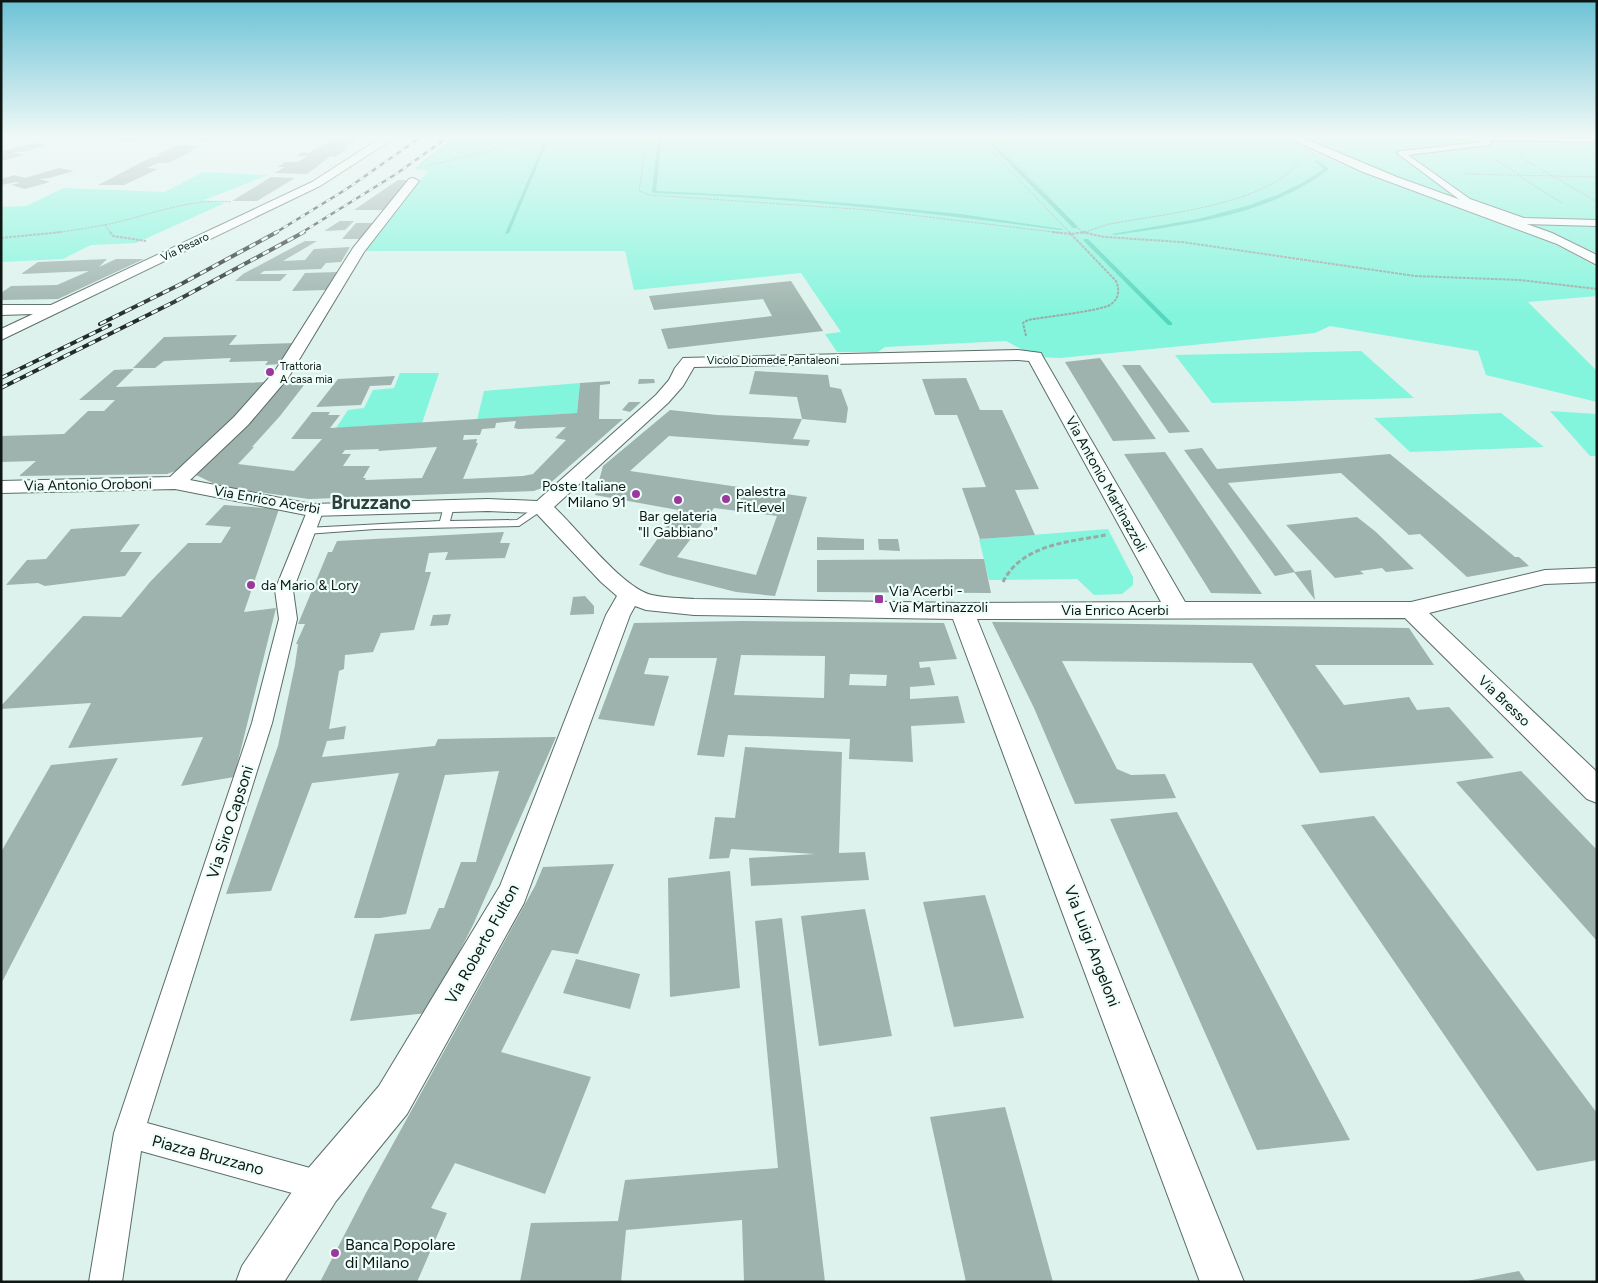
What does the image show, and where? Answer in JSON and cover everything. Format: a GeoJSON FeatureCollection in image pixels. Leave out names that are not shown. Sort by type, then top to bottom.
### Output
{"type":"FeatureCollection","features":[{"type":"Feature","properties":{"kind":"street","name":"Via Pesaro"},"geometry":{"type":"LineString","coordinates":[[1,335],[289,197]]}},
{"type":"Feature","properties":{"kind":"street"},"geometry":{"type":"LineString","coordinates":[[175,483],[241,421],[282,374],[358,251],[401,197]]}},
{"type":"Feature","properties":{"kind":"street"},"geometry":{"type":"LineString","coordinates":[[1442,197],[1552,238],[1597,261]]}},
{"type":"Feature","properties":{"kind":"street"},"geometry":{"type":"LineString","coordinates":[[1461,197],[1467,201],[1523,221],[1597,223]]}},
{"type":"Feature","properties":{"kind":"street"},"geometry":{"type":"LineString","coordinates":[[1,310],[58,308]]}},
{"type":"Feature","properties":{"kind":"street","name":"Vicolo Diomede Pantaleoni"},"geometry":{"type":"LineString","coordinates":[[542,507],[662,399],[689,362],[1018,355],[1035,357]]}},
{"type":"Feature","properties":{"kind":"street","name":"Via Antonio Martinazzoli"},"geometry":{"type":"LineString","coordinates":[[1035,357],[1177,610]]}},
{"type":"Feature","properties":{"kind":"street","name":"Via Antonio Oroboni"},"geometry":{"type":"LineString","coordinates":[[1,487],[175,483]]}},
{"type":"Feature","properties":{"kind":"street","name":"Via Enrico Acerbi"},"geometry":{"type":"LineString","coordinates":[[175,483],[309,521],[446,515],[516,505],[542,507],[609,577],[630,594],[646,602],[694,607],[787,606],[962,611],[1410,610],[1545,577],[1597,575]]}},
{"type":"Feature","properties":{"kind":"street","name":"Via Siro Capsoni"},"geometry":{"type":"LineString","coordinates":[[129,1134],[262,723],[288,618],[284,590],[309,521]]}},
{"type":"Feature","properties":{"kind":"street","name":"Via Roberto Fulton"},"geometry":{"type":"LineString","coordinates":[[321,1186],[393,1100],[513,893],[618,615],[630,594]]}},
{"type":"Feature","properties":{"kind":"street","name":"Via Bresso"},"geometry":{"type":"LineString","coordinates":[[1410,610],[1597,791]]}},
{"type":"Feature","properties":{"kind":"street","name":"Via Luigi Angeloni"},"geometry":{"type":"LineString","coordinates":[[962,611],[1222,1282]]}},
{"type":"Feature","properties":{"kind":"street"},"geometry":{"type":"LineString","coordinates":[[105,1282],[129,1134]]}},
{"type":"Feature","properties":{"kind":"street","name":"Piazza Bruzzano"},"geometry":{"type":"LineString","coordinates":[[129,1134],[321,1186]]}},
{"type":"Feature","properties":{"kind":"street"},"geometry":{"type":"LineString","coordinates":[[258,1282],[321,1186]]}},
{"type":"Feature","properties":{"kind":"path"},"geometry":{"type":"LineString","coordinates":[[697,197],[862,209],[1071,234],[1083,233],[1109,224],[1202,207],[1235,197]]}},
{"type":"Feature","properties":{"kind":"path"},"geometry":{"type":"LineString","coordinates":[[1035,197],[1116,281],[1120,288],[1120,294],[1115,302],[1094,310],[1028,320],[1024,324],[1024,331],[1035,357]]}},
{"type":"Feature","properties":{"kind":"path"},"geometry":{"type":"LineString","coordinates":[[1048,197],[1083,233],[1104,237],[1182,242],[1415,276],[1520,280],[1597,289]]}},
{"type":"Feature","properties":{"kind":"path"},"geometry":{"type":"LineString","coordinates":[[1553,197],[1565,204]]}},
{"type":"Feature","properties":{"kind":"path"},"geometry":{"type":"LineString","coordinates":[[1,238],[29,237],[105,225],[204,202],[224,200],[231,202]]}},
{"type":"Feature","properties":{"kind":"path"},"geometry":{"type":"LineString","coordinates":[[105,225],[113,236],[154,241]]}},
{"type":"Feature","properties":{"kind":"path"},"geometry":{"type":"LineString","coordinates":[[1003,582],[1013,564],[1031,553],[1109,534]]}},
{"type":"Feature","properties":{"kind":"green space"},"geometry":{"type":"Polygon","coordinates":[[[45,197],[212,197],[204,200],[225,203],[136,243],[91,245],[63,259],[1,262],[1,207],[26,206],[45,197]]]}},
{"type":"Feature","properties":{"kind":"green space"},"geometry":{"type":"Polygon","coordinates":[[[407,197],[1430,197],[1521,230],[1560,247],[1597,267],[1597,296],[1528,302],[1597,371],[1597,402],[1486,375],[1478,351],[1330,326],[1315,333],[1060,358],[1036,357],[1006,341],[885,347],[878,352],[837,352],[825,334],[841,332],[801,273],[634,290],[625,251],[364,251],[407,197]]]}},
{"type":"Feature","properties":{"kind":"green space"},"geometry":{"type":"Polygon","coordinates":[[[1451,197],[1597,197],[1597,253],[1451,197]]]}},
{"type":"Feature","properties":{"kind":"green space"},"geometry":{"type":"Polygon","coordinates":[[[1361,351],[1414,398],[1212,403],[1175,355],[1361,351]]]}},
{"type":"Feature","properties":{"kind":"green space"},"geometry":{"type":"Polygon","coordinates":[[[400,373],[439,373],[422,423],[336,428],[348,410],[364,408],[373,390],[394,388],[400,373]]]}},
{"type":"Feature","properties":{"kind":"green space"},"geometry":{"type":"Polygon","coordinates":[[[580,383],[577,413],[477,420],[484,391],[580,383]]]}},
{"type":"Feature","properties":{"kind":"green space"},"geometry":{"type":"Polygon","coordinates":[[[1550,411],[1597,414],[1597,456],[1590,456],[1550,411]]]}},
{"type":"Feature","properties":{"kind":"green space"},"geometry":{"type":"Polygon","coordinates":[[[1501,413],[1544,447],[1410,452],[1374,418],[1501,413]]]}},
{"type":"Feature","properties":{"kind":"green space"},"geometry":{"type":"Polygon","coordinates":[[[1108,529],[1133,577],[1133,585],[1122,594],[1094,595],[1077,579],[989,580],[979,539],[1108,529]]]}},
{"type":"Feature","properties":{"kind":"building"},"geometry":{"type":"Polygon","coordinates":[[[239,197],[264,197],[257,201],[232,201],[239,197]]]}},
{"type":"Feature","properties":{"kind":"building"},"geometry":{"type":"Polygon","coordinates":[[[373,197],[396,197],[385,210],[354,210],[373,197]]]}},
{"type":"Feature","properties":{"kind":"building"},"geometry":{"type":"Polygon","coordinates":[[[340,221],[354,221],[345,230],[324,231],[340,221]]]}},
{"type":"Feature","properties":{"kind":"building"},"geometry":{"type":"Polygon","coordinates":[[[356,223],[374,223],[361,239],[342,239],[356,223]]]}},
{"type":"Feature","properties":{"kind":"building"},"geometry":{"type":"Polygon","coordinates":[[[305,241],[317,241],[283,261],[305,260],[314,249],[350,247],[341,262],[326,263],[321,269],[264,271],[260,274],[287,274],[280,281],[235,281],[243,274],[305,241]]]}},
{"type":"Feature","properties":{"kind":"building"},"geometry":{"type":"Polygon","coordinates":[[[107,259],[99,267],[116,259],[144,259],[58,299],[1,300],[1,293],[11,286],[57,285],[89,271],[21,274],[38,262],[107,259]]]}},
{"type":"Feature","properties":{"kind":"building"},"geometry":{"type":"Polygon","coordinates":[[[338,272],[326,290],[292,291],[305,273],[338,272]]]}},
{"type":"Feature","properties":{"kind":"building"},"geometry":{"type":"Polygon","coordinates":[[[791,281],[823,331],[668,349],[661,329],[772,316],[763,299],[654,310],[649,296],[791,281]]]}},
{"type":"Feature","properties":{"kind":"building"},"geometry":{"type":"Polygon","coordinates":[[[237,335],[229,345],[297,343],[281,364],[265,365],[268,361],[229,362],[231,358],[164,361],[155,368],[133,368],[164,337],[237,335]]]}},
{"type":"Feature","properties":{"kind":"building"},"geometry":{"type":"Polygon","coordinates":[[[1100,358],[1156,439],[1113,441],[1065,362],[1100,358]]]}},
{"type":"Feature","properties":{"kind":"building"},"geometry":{"type":"Polygon","coordinates":[[[1122,365],[1140,365],[1190,432],[1169,433],[1122,365]]]}},
{"type":"Feature","properties":{"kind":"building"},"geometry":{"type":"Polygon","coordinates":[[[134,369],[116,387],[268,382],[189,466],[167,474],[19,476],[36,461],[1,462],[1,436],[64,434],[88,411],[104,411],[115,400],[79,400],[114,370],[134,369]]]}},
{"type":"Feature","properties":{"kind":"building"},"geometry":{"type":"Polygon","coordinates":[[[755,371],[828,375],[830,387],[841,389],[848,408],[846,423],[802,419],[797,397],[749,394],[755,371]]]}},
{"type":"Feature","properties":{"kind":"building"},"geometry":{"type":"Polygon","coordinates":[[[395,376],[391,385],[370,386],[361,405],[316,407],[338,379],[395,376]]]}},
{"type":"Feature","properties":{"kind":"building"},"geometry":{"type":"Polygon","coordinates":[[[966,378],[980,410],[1002,410],[1039,489],[1015,490],[1035,535],[980,539],[962,488],[986,487],[957,415],[935,415],[922,379],[966,378]]]}},
{"type":"Feature","properties":{"kind":"building"},"geometry":{"type":"Polygon","coordinates":[[[639,379],[654,379],[655,383],[638,384],[639,379]]]}},
{"type":"Feature","properties":{"kind":"building"},"geometry":{"type":"Polygon","coordinates":[[[285,380],[308,380],[280,416],[238,464],[294,471],[322,439],[291,439],[312,412],[330,412],[328,415],[340,415],[330,428],[577,413],[580,383],[610,381],[610,384],[600,385],[599,419],[623,419],[547,486],[534,491],[309,499],[221,487],[196,475],[285,380]],[[516,421],[496,423],[495,428],[482,429],[480,435],[464,435],[463,440],[477,439],[476,443],[478,443],[463,479],[533,474],[566,440],[555,438],[566,427],[518,429],[514,428],[516,421]],[[437,447],[378,451],[379,449],[345,450],[342,454],[351,454],[343,466],[370,466],[363,478],[366,478],[365,480],[422,478],[437,447]]]}},
{"type":"Feature","properties":{"kind":"building"},"geometry":{"type":"Polygon","coordinates":[[[629,402],[641,402],[630,412],[622,410],[629,402]]]}},
{"type":"Feature","properties":{"kind":"building"},"geometry":{"type":"Polygon","coordinates":[[[670,410],[717,415],[802,419],[793,439],[810,440],[808,446],[669,436],[630,471],[807,497],[775,596],[736,592],[665,574],[639,565],[678,510],[595,495],[603,466],[670,410]],[[714,508],[677,557],[756,575],[777,516],[714,508]]]}},
{"type":"Feature","properties":{"kind":"building"},"geometry":{"type":"Polygon","coordinates":[[[1202,448],[1217,469],[1390,454],[1515,557],[1519,557],[1529,566],[1467,577],[1420,534],[1409,535],[1341,473],[1228,483],[1295,572],[1275,576],[1184,450],[1202,448]]]}},
{"type":"Feature","properties":{"kind":"building"},"geometry":{"type":"Polygon","coordinates":[[[1165,452],[1262,594],[1211,593],[1124,454],[1165,452]]]}},
{"type":"Feature","properties":{"kind":"building"},"geometry":{"type":"Polygon","coordinates":[[[224,505],[279,509],[244,612],[276,608],[234,777],[181,786],[203,737],[68,748],[91,703],[1,709],[1,706],[83,616],[121,617],[150,582],[188,543],[221,543],[231,527],[205,525],[224,505]]]}},
{"type":"Feature","properties":{"kind":"building"},"geometry":{"type":"Polygon","coordinates":[[[1357,517],[1376,532],[1414,569],[1386,572],[1382,568],[1360,571],[1364,574],[1335,578],[1286,525],[1357,517]]]}},
{"type":"Feature","properties":{"kind":"building"},"geometry":{"type":"Polygon","coordinates":[[[140,524],[120,552],[142,552],[125,576],[45,586],[38,583],[6,585],[27,560],[46,559],[71,529],[140,524]]]}},
{"type":"Feature","properties":{"kind":"building"},"geometry":{"type":"Polygon","coordinates":[[[504,532],[500,543],[510,543],[505,558],[445,560],[448,552],[429,553],[425,572],[431,572],[414,630],[381,633],[373,652],[345,655],[344,669],[339,671],[329,729],[346,726],[344,739],[327,741],[322,757],[435,746],[438,739],[556,737],[473,925],[428,1013],[350,1021],[375,934],[430,929],[439,908],[444,908],[461,862],[476,862],[499,771],[445,775],[406,914],[380,918],[354,918],[399,773],[312,783],[271,891],[226,894],[278,746],[295,665],[298,644],[296,644],[305,624],[298,624],[328,552],[332,552],[337,541],[504,532]]]}},
{"type":"Feature","properties":{"kind":"building"},"geometry":{"type":"Polygon","coordinates":[[[817,537],[864,539],[864,550],[817,550],[817,537]]]}},
{"type":"Feature","properties":{"kind":"building"},"geometry":{"type":"Polygon","coordinates":[[[878,539],[898,539],[900,551],[879,550],[878,539]]]}},
{"type":"Feature","properties":{"kind":"building"},"geometry":{"type":"Polygon","coordinates":[[[984,559],[991,593],[817,592],[817,560],[984,559]]]}},
{"type":"Feature","properties":{"kind":"building"},"geometry":{"type":"Polygon","coordinates":[[[1311,570],[1315,600],[1294,572],[1311,570]]]}},
{"type":"Feature","properties":{"kind":"building"},"geometry":{"type":"Polygon","coordinates":[[[585,596],[594,606],[594,614],[570,615],[573,597],[585,596]]]}},
{"type":"Feature","properties":{"kind":"building"},"geometry":{"type":"Polygon","coordinates":[[[451,614],[448,625],[430,626],[433,615],[451,614]]]}},
{"type":"Feature","properties":{"kind":"building"},"geometry":{"type":"Polygon","coordinates":[[[742,621],[944,623],[957,659],[919,662],[920,668],[930,667],[935,685],[910,687],[910,699],[958,696],[965,723],[911,726],[913,762],[849,759],[850,739],[728,735],[724,757],[697,755],[717,658],[649,658],[644,674],[669,676],[654,726],[598,719],[634,623],[742,621]],[[741,655],[734,695],[824,698],[825,656],[741,655]],[[850,674],[849,685],[886,686],[887,675],[850,674]]]}},
{"type":"Feature","properties":{"kind":"building"},"geometry":{"type":"Polygon","coordinates":[[[992,622],[1409,628],[1434,665],[1315,665],[1344,705],[1409,697],[1417,710],[1449,707],[1494,758],[1320,773],[1252,663],[1062,661],[1117,769],[1131,775],[1165,774],[1176,798],[1075,804],[1034,708],[992,622]]]}},
{"type":"Feature","properties":{"kind":"building"},"geometry":{"type":"Polygon","coordinates":[[[745,747],[842,752],[839,853],[865,852],[869,880],[751,886],[749,858],[815,854],[731,849],[729,858],[709,859],[715,817],[735,818],[745,747]]]}},
{"type":"Feature","properties":{"kind":"building"},"geometry":{"type":"Polygon","coordinates":[[[118,758],[1,984],[1,852],[51,765],[118,758]]]}},
{"type":"Feature","properties":{"kind":"building"},"geometry":{"type":"Polygon","coordinates":[[[1521,771],[1597,850],[1597,941],[1456,782],[1521,771]]]}},
{"type":"Feature","properties":{"kind":"building"},"geometry":{"type":"Polygon","coordinates":[[[1177,812],[1350,1140],[1257,1150],[1110,819],[1177,812]]]}},
{"type":"Feature","properties":{"kind":"building"},"geometry":{"type":"Polygon","coordinates":[[[1374,816],[1597,1113],[1597,1160],[1537,1171],[1301,825],[1374,816]]]}},
{"type":"Feature","properties":{"kind":"building"},"geometry":{"type":"Polygon","coordinates":[[[614,864],[578,954],[552,950],[501,1052],[591,1077],[545,1194],[455,1163],[431,1208],[447,1213],[417,1282],[320,1282],[366,1193],[535,886],[543,867],[614,864]]]}},
{"type":"Feature","properties":{"kind":"building"},"geometry":{"type":"Polygon","coordinates":[[[730,871],[740,988],[670,997],[668,878],[730,871]]]}},
{"type":"Feature","properties":{"kind":"building"},"geometry":{"type":"Polygon","coordinates":[[[985,895],[1024,1018],[954,1027],[923,902],[985,895]]]}},
{"type":"Feature","properties":{"kind":"building"},"geometry":{"type":"Polygon","coordinates":[[[865,909],[892,1036],[819,1046],[801,916],[865,909]]]}},
{"type":"Feature","properties":{"kind":"building"},"geometry":{"type":"Polygon","coordinates":[[[782,918],[825,1282],[744,1282],[742,1220],[626,1230],[621,1282],[520,1282],[531,1223],[618,1221],[625,1180],[778,1168],[755,921],[782,918]]]}},
{"type":"Feature","properties":{"kind":"building"},"geometry":{"type":"Polygon","coordinates":[[[576,959],[640,974],[630,1009],[563,993],[576,959]]]}},
{"type":"Feature","properties":{"kind":"building"},"geometry":{"type":"Polygon","coordinates":[[[1005,1107],[1053,1282],[966,1282],[930,1117],[1005,1107]]]}},
{"type":"Feature","properties":{"kind":"building"},"geometry":{"type":"Polygon","coordinates":[[[1519,1271],[1526,1282],[1467,1282],[1467,1281],[1519,1271]]]}},
{"type":"Feature","properties":{"kind":"waterway"},"geometry":{"type":"LineString","coordinates":[[507,233],[522,197]]}},
{"type":"Feature","properties":{"kind":"waterway"},"geometry":{"type":"LineString","coordinates":[[754,197],[858,205],[1061,229]]}},
{"type":"Feature","properties":{"kind":"waterway"},"geometry":{"type":"LineString","coordinates":[[1045,197],[1075,227]]}},
{"type":"Feature","properties":{"kind":"waterway"},"geometry":{"type":"LineString","coordinates":[[1114,234],[1225,214],[1276,197]]}},
{"type":"Feature","properties":{"kind":"waterway"},"geometry":{"type":"LineString","coordinates":[[1086,240],[1170,324]]}},
{"type":"Feature","properties":{"kind":"railway"},"geometry":{"type":"LineString","coordinates":[[275,233],[334,197]]}},
{"type":"Feature","properties":{"kind":"railway"},"geometry":{"type":"LineString","coordinates":[[301,233],[359,197]]}},
{"type":"Feature","properties":{"kind":"railway"},"geometry":{"type":"LineString","coordinates":[[100,324],[183,283],[277,232]]}},
{"type":"Feature","properties":{"kind":"railway"},"geometry":{"type":"LineString","coordinates":[[1,388],[174,302],[304,232]]}},
{"type":"Feature","properties":{"kind":"railway"},"geometry":{"type":"LineString","coordinates":[[1,378],[110,325]]}},
{"type":"Feature","properties":{"kind":"place","name":"Trattoria A casa mia"},"geometry":{"type":"Point","coordinates":[270,372]}},
{"type":"Feature","properties":{"kind":"place","name":"Poste Italiane Milano 91"},"geometry":{"type":"Point","coordinates":[636,494]}},
{"type":"Feature","properties":{"kind":"place","name":"palestra FitLevel"},"geometry":{"type":"Point","coordinates":[726,499]}},
{"type":"Feature","properties":{"kind":"place","name":"Bar gelateria \"Il Gabbiano\""},"geometry":{"type":"Point","coordinates":[678,500]}},
{"type":"Feature","properties":{"kind":"place","name":"da Mario & Lory"},"geometry":{"type":"Point","coordinates":[251,585]}},
{"type":"Feature","properties":{"kind":"place","name":"Via Acerbi - Via Martinazzoli"},"geometry":{"type":"Point","coordinates":[879,599]}},
{"type":"Feature","properties":{"kind":"place","name":"Banca Popolare di Milano"},"geometry":{"type":"Point","coordinates":[335,1253]}},
{"type":"Feature","properties":{"kind":"district","name":"Bruzzano"},"geometry":{"type":"Point","coordinates":[371,502]}}]}
